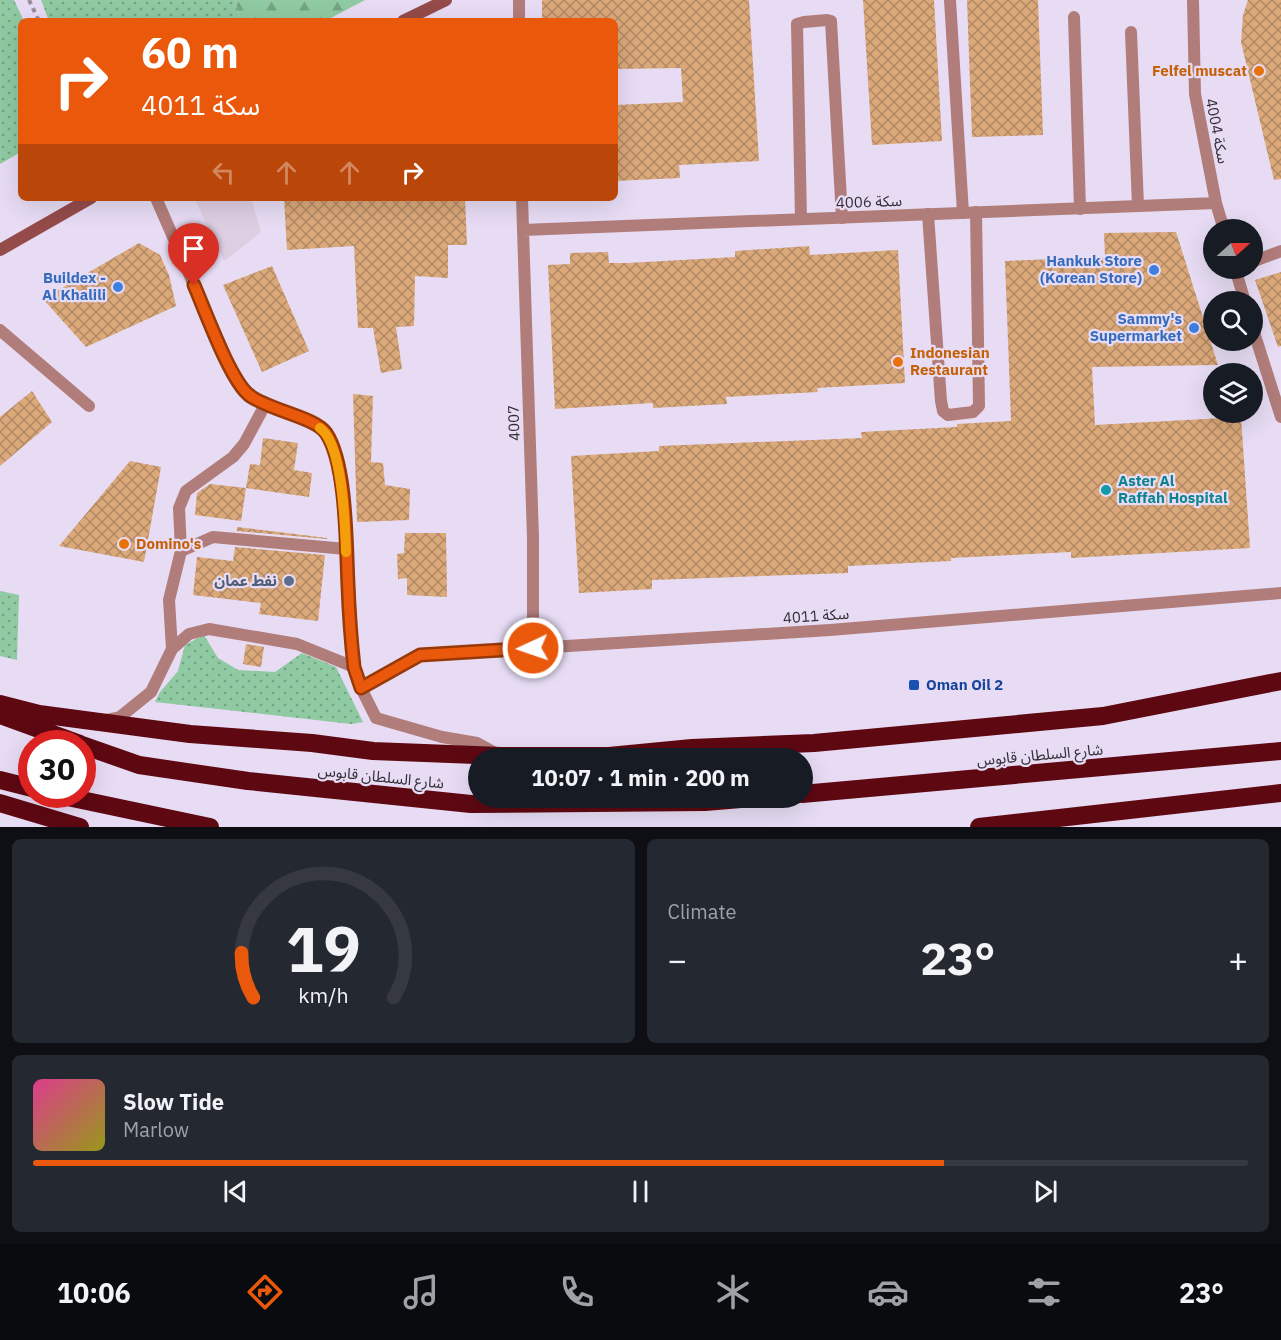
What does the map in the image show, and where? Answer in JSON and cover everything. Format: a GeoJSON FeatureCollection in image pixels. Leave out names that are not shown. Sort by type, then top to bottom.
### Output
{"type":"FeatureCollection","features":[{"type":"Feature","properties":{"kind":"highway"},"geometry":{"type":"LineString","coordinates":[[692,748],[814,743],[1103,716],[1281,681]]}},
{"type":"Feature","properties":{"kind":"highway"},"geometry":{"type":"LineString","coordinates":[[0,704],[39,714],[190,734],[312,743],[373,751],[468,755]]}},
{"type":"Feature","properties":{"kind":"highway","name":"شارع السلطان قابوس"},"geometry":{"type":"LineString","coordinates":[[0,715],[42,730]]}},
{"type":"Feature","properties":{"kind":"highway","name":"شارع السلطان قابوس"},"geometry":{"type":"LineString","coordinates":[[96,749],[139,765],[248,781],[468,804]]}},
{"type":"Feature","properties":{"kind":"highway","name":"شارع السلطان قابوس"},"geometry":{"type":"LineString","coordinates":[[813,793],[1281,751]]}},
{"type":"Feature","properties":{"kind":"highway"},"geometry":{"type":"LineString","coordinates":[[0,780],[18,784]]}},
{"type":"Feature","properties":{"kind":"highway"},"geometry":{"type":"LineString","coordinates":[[979,827],[1281,793]]}},
{"type":"Feature","properties":{"kind":"highway"},"geometry":{"type":"LineString","coordinates":[[0,803],[80,827]]}},
{"type":"Feature","properties":{"kind":"highway"},"geometry":{"type":"LineString","coordinates":[[96,803],[210,827]]}},
{"type":"Feature","properties":{"kind":"street"},"geometry":{"type":"LineString","coordinates":[[409,18],[446,0]]}},
{"type":"Feature","properties":{"kind":"street"},"geometry":{"type":"LineString","coordinates":[[519,0],[519,18]]}},
{"type":"Feature","properties":{"kind":"street"},"geometry":{"type":"LineString","coordinates":[[928,214],[940,401],[943,411],[948,415],[973,412],[979,406],[970,213],[950,0]]}},
{"type":"Feature","properties":{"kind":"street","name":"سكة 4004"},"geometry":{"type":"LineString","coordinates":[[1193,0],[1195,94],[1221,219]]}},
{"type":"Feature","properties":{"kind":"street"},"geometry":{"type":"LineString","coordinates":[[1074,17],[1080,208]]}},
{"type":"Feature","properties":{"kind":"street"},"geometry":{"type":"LineString","coordinates":[[801,219],[797,24],[827,20],[831,21],[842,218]]}},
{"type":"Feature","properties":{"kind":"street"},"geometry":{"type":"LineString","coordinates":[[1131,32],[1138,206]]}},
{"type":"Feature","properties":{"kind":"street"},"geometry":{"type":"LineString","coordinates":[[0,250],[86,201]]}},
{"type":"Feature","properties":{"kind":"street"},"geometry":{"type":"LineString","coordinates":[[157,201],[232,372],[247,393],[265,405],[310,421],[325,431],[336,455],[344,507],[354,667],[361,688],[376,718],[442,737],[477,743],[486,748]]}},
{"type":"Feature","properties":{"kind":"street","name":"4007"},"geometry":{"type":"LineString","coordinates":[[522,201],[532,526],[533,648]]}},
{"type":"Feature","properties":{"kind":"street","name":"سكة 4006"},"geometry":{"type":"LineString","coordinates":[[522,230],[1216,203]]}},
{"type":"Feature","properties":{"kind":"street"},"geometry":{"type":"LineString","coordinates":[[1263,258],[1281,251]]}},
{"type":"Feature","properties":{"kind":"street"},"geometry":{"type":"LineString","coordinates":[[0,330],[89,406]]}},
{"type":"Feature","properties":{"kind":"street"},"geometry":{"type":"LineString","coordinates":[[1260,351],[1281,417]]}},
{"type":"Feature","properties":{"kind":"street"},"geometry":{"type":"LineString","coordinates":[[172,649],[169,600],[181,551],[179,508],[186,491],[196,482],[215,472],[244,444],[265,405]]}},
{"type":"Feature","properties":{"kind":"street"},"geometry":{"type":"LineString","coordinates":[[181,551],[213,537],[346,549]]}},
{"type":"Feature","properties":{"kind":"street","name":"سكة 4011"},"geometry":{"type":"LineString","coordinates":[[361,688],[420,655],[830,630],[1281,593]]}},
{"type":"Feature","properties":{"kind":"street"},"geometry":{"type":"LineString","coordinates":[[98,722],[120,717],[151,692],[172,649],[189,634],[208,629],[297,644],[354,667]]}},
{"type":"Feature","properties":{"kind":"path"},"geometry":{"type":"LineString","coordinates":[[29,0],[38,18]]}},
{"type":"Feature","properties":{"kind":"shaded area"},"geometry":{"type":"Polygon","coordinates":[[[195,201],[252,201],[261,232],[224,261],[195,201]]]}},
{"type":"Feature","properties":{"kind":"green space"},"geometry":{"type":"Polygon","coordinates":[[[0,0],[14,0],[23,18],[18,18],[18,154],[0,164],[0,0]]]}},
{"type":"Feature","properties":{"kind":"green space"},"geometry":{"type":"Polygon","coordinates":[[[41,0],[235,0],[240,18],[48,18],[41,0]]]}},
{"type":"Feature","properties":{"kind":"green space"},"geometry":{"type":"Polygon","coordinates":[[[235,0],[365,0],[331,18],[240,18],[235,0]]]}},
{"type":"Feature","properties":{"kind":"green space"},"geometry":{"type":"Polygon","coordinates":[[[0,591],[19,595],[17,660],[0,656],[0,591]]]}},
{"type":"Feature","properties":{"kind":"green space"},"geometry":{"type":"Polygon","coordinates":[[[204,635],[218,658],[238,670],[275,672],[302,653],[336,667],[363,722],[351,724],[155,702],[160,692],[178,671],[185,645],[204,635]]]}},
{"type":"Feature","properties":{"kind":"building"},"geometry":{"type":"Polygon","coordinates":[[[542,0],[749,0],[759,161],[679,165],[680,178],[618,181],[618,105],[683,102],[681,68],[618,69],[618,18],[542,18],[542,0]]]}},
{"type":"Feature","properties":{"kind":"building"},"geometry":{"type":"Polygon","coordinates":[[[863,0],[934,0],[942,141],[872,145],[863,0]]]}},
{"type":"Feature","properties":{"kind":"building"},"geometry":{"type":"Polygon","coordinates":[[[967,0],[1038,0],[1043,135],[972,137],[967,0]]]}},
{"type":"Feature","properties":{"kind":"building"},"geometry":{"type":"Polygon","coordinates":[[[1248,0],[1281,0],[1281,179],[1274,180],[1241,42],[1243,15],[1248,0]]]}},
{"type":"Feature","properties":{"kind":"building"},"geometry":{"type":"Polygon","coordinates":[[[284,201],[465,201],[467,245],[448,245],[448,278],[415,276],[414,326],[396,327],[402,369],[381,373],[373,328],[358,328],[354,246],[287,250],[284,201]]]}},
{"type":"Feature","properties":{"kind":"building"},"geometry":{"type":"Polygon","coordinates":[[[1176,232],[1203,318],[1203,351],[1214,351],[1217,363],[1092,367],[1095,425],[1203,419],[1203,423],[1241,423],[1250,548],[1071,558],[1071,552],[951,558],[951,561],[848,566],[848,573],[652,580],[652,589],[579,593],[571,456],[659,451],[659,446],[862,438],[861,432],[957,427],[957,424],[1011,421],[1005,261],[1105,257],[1104,233],[1176,232]]]}},
{"type":"Feature","properties":{"kind":"building","name":"Buildex - Al Khalili"},"geometry":{"type":"Polygon","coordinates":[[[139,243],[160,255],[169,275],[176,306],[86,347],[43,299],[139,243]]]}},
{"type":"Feature","properties":{"kind":"building"},"geometry":{"type":"Polygon","coordinates":[[[809,246],[810,255],[898,250],[905,383],[817,388],[818,392],[726,397],[727,404],[653,408],[653,403],[555,409],[548,265],[570,264],[570,253],[608,252],[609,263],[628,263],[735,257],[735,251],[809,246]]]}},
{"type":"Feature","properties":{"kind":"building"},"geometry":{"type":"Polygon","coordinates":[[[272,266],[309,351],[262,372],[223,285],[272,266]]]}},
{"type":"Feature","properties":{"kind":"building"},"geometry":{"type":"Polygon","coordinates":[[[1281,272],[1281,346],[1278,347],[1263,303],[1263,291],[1259,291],[1255,280],[1281,272]]]}},
{"type":"Feature","properties":{"kind":"building"},"geometry":{"type":"Polygon","coordinates":[[[32,391],[52,422],[0,466],[0,417],[32,391]]]}},
{"type":"Feature","properties":{"kind":"building"},"geometry":{"type":"Polygon","coordinates":[[[353,394],[373,396],[371,462],[383,463],[385,485],[410,489],[409,520],[357,522],[353,394]]]}},
{"type":"Feature","properties":{"kind":"building"},"geometry":{"type":"Polygon","coordinates":[[[263,438],[298,443],[294,470],[312,473],[309,497],[246,488],[250,464],[260,465],[263,438]]]}},
{"type":"Feature","properties":{"kind":"building"},"geometry":{"type":"Polygon","coordinates":[[[130,461],[161,467],[144,562],[59,546],[130,461]]]}},
{"type":"Feature","properties":{"kind":"building"},"geometry":{"type":"Polygon","coordinates":[[[210,484],[246,488],[241,521],[195,515],[197,493],[210,484]]]}},
{"type":"Feature","properties":{"kind":"building"},"geometry":{"type":"Polygon","coordinates":[[[237,527],[327,538],[327,539],[237,531],[237,527]]]}},
{"type":"Feature","properties":{"kind":"building"},"geometry":{"type":"Polygon","coordinates":[[[405,533],[446,533],[447,597],[407,595],[407,578],[398,579],[397,554],[404,553],[405,533]]]}},
{"type":"Feature","properties":{"kind":"building"},"geometry":{"type":"Polygon","coordinates":[[[235,547],[325,555],[318,621],[259,614],[261,603],[193,595],[197,557],[233,561],[235,547]]]}},
{"type":"Feature","properties":{"kind":"building"},"geometry":{"type":"Polygon","coordinates":[[[246,644],[264,647],[261,667],[243,664],[246,644]]]}},
{"type":"Feature","properties":{"kind":"slow traffic"},"geometry":{"type":"LineString","coordinates":[[320,428],[325,431],[336,455],[344,507],[346,552]]}},
{"type":"Feature","properties":{"kind":"place","name":"Felfel muscat"},"geometry":{"type":"Point","coordinates":[1259,71]}},
{"type":"Feature","properties":{"kind":"place","name":"Hankuk Store (Korean Store)"},"geometry":{"type":"Point","coordinates":[1154,270]}},
{"type":"Feature","properties":{"kind":"place","name":"Buildex - Al Khalili"},"geometry":{"type":"Point","coordinates":[118,287]}},
{"type":"Feature","properties":{"kind":"place","name":"Sammy's Supermarket"},"geometry":{"type":"Point","coordinates":[1194,328]}},
{"type":"Feature","properties":{"kind":"place","name":"Indonesian Restaurant"},"geometry":{"type":"Point","coordinates":[898,362]}},
{"type":"Feature","properties":{"kind":"place","name":"Aster Al Raffah Hospital"},"geometry":{"type":"Point","coordinates":[1106,490]}},
{"type":"Feature","properties":{"kind":"place","name":"Domino's"},"geometry":{"type":"Point","coordinates":[124,544]}},
{"type":"Feature","properties":{"kind":"place","name":"نفط عمان"},"geometry":{"type":"Point","coordinates":[289,581]}},
{"type":"Feature","properties":{"kind":"place","name":"Oman Oil 2"},"geometry":{"type":"Point","coordinates":[914,685]}},
{"type":"Feature","properties":{"kind":"route"},"geometry":{"type":"LineString","coordinates":[[194,285],[232,372],[247,393],[265,405],[310,421],[325,431],[336,455],[344,507],[354,667],[361,688],[420,655],[533,648]]}}]}
